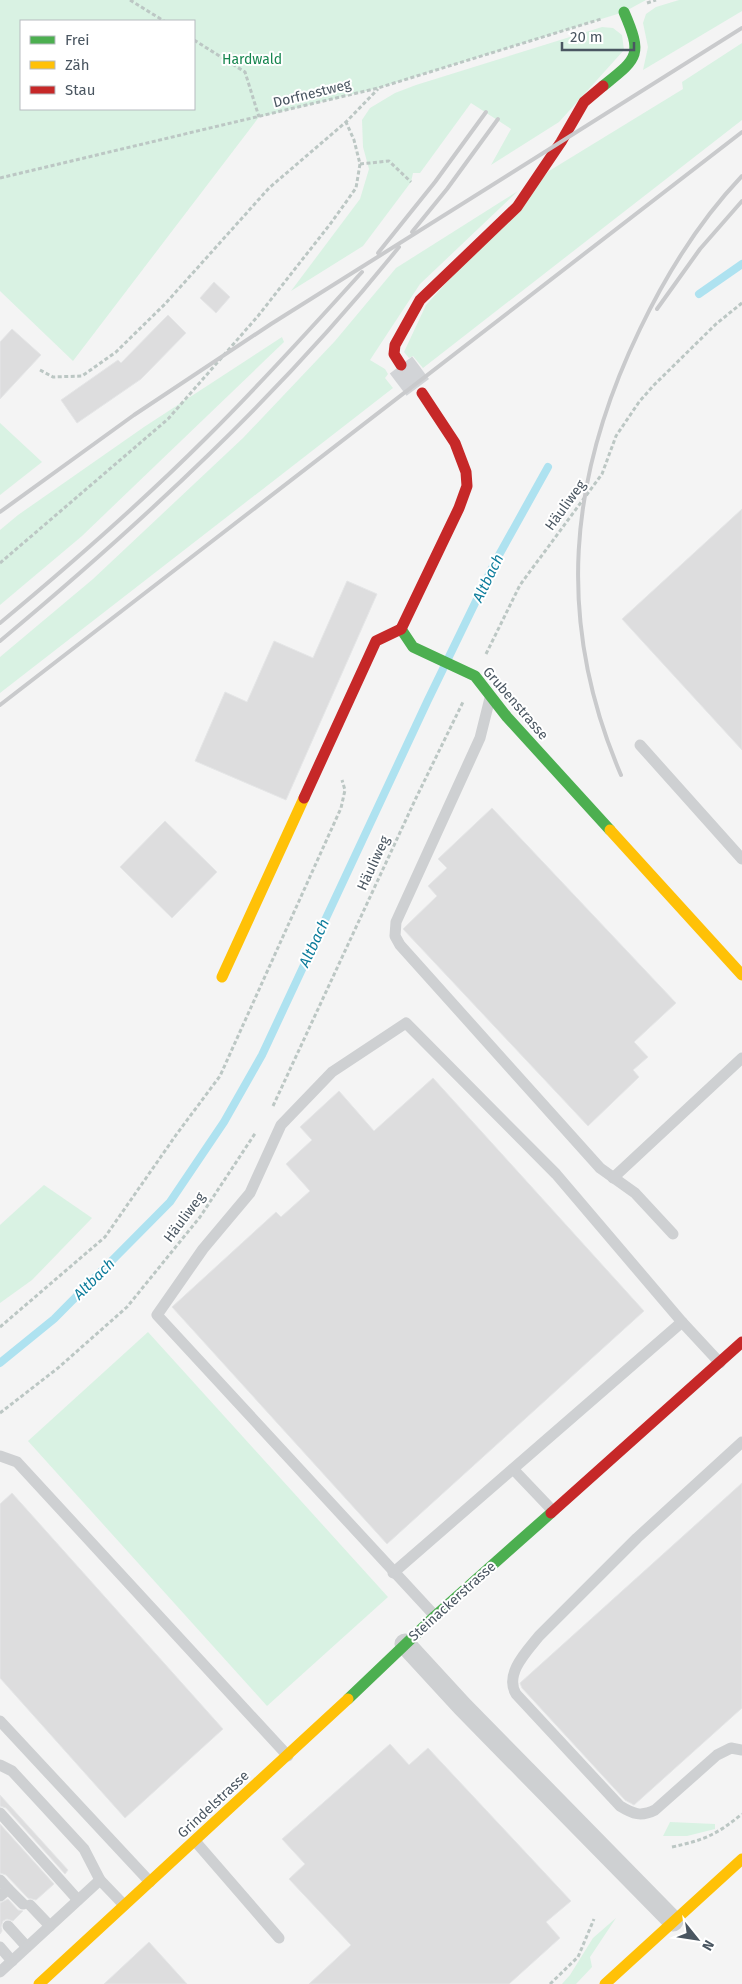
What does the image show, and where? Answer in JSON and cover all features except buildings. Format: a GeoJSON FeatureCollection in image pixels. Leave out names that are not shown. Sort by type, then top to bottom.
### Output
{"type":"FeatureCollection","features":[{"type":"Feature","properties":{"kind":"street"},"geometry":{"type":"LineString","coordinates":[[401,365],[394,354],[395,346],[420,300],[517,207],[551,158],[584,102],[630,64],[635,55],[636,45],[624,12]]}},
{"type":"Feature","properties":{"kind":"street"},"geometry":{"type":"LineString","coordinates":[[222,977],[376,642],[401,629],[459,508],[467,486],[466,472],[455,442],[422,393]]}},
{"type":"Feature","properties":{"kind":"street","name":"Grubenstrasse"},"geometry":{"type":"LineString","coordinates":[[401,629],[413,647],[470,674],[742,975]]}},
{"type":"Feature","properties":{"kind":"street","name":"Steinackerstrasse"},"geometry":{"type":"LineString","coordinates":[[673,1921],[462,1706],[405,1644],[742,1342]]}},
{"type":"Feature","properties":{"kind":"street","name":"Grindelstrasse"},"geometry":{"type":"LineString","coordinates":[[40,1984],[288,1756],[405,1644]]}},
{"type":"Feature","properties":{"kind":"street"},"geometry":{"type":"LineString","coordinates":[[605,1984],[742,1859]]}},
{"type":"Feature","properties":{"kind":"lane"},"geometry":{"type":"LineString","coordinates":[[491,696],[480,738],[396,922],[395,936],[400,945],[600,1168],[635,1193],[673,1234]]}},
{"type":"Feature","properties":{"kind":"lane"},"geometry":{"type":"LineString","coordinates":[[640,745],[742,859]]}},
{"type":"Feature","properties":{"kind":"lane"},"geometry":{"type":"LineString","coordinates":[[434,1616],[157,1315],[203,1249],[250,1193],[281,1125],[332,1072],[406,1022],[556,1174],[682,1322],[720,1363]]}},
{"type":"Feature","properties":{"kind":"lane"},"geometry":{"type":"LineString","coordinates":[[613,1178],[742,1058]]}},
{"type":"Feature","properties":{"kind":"lane"},"geometry":{"type":"LineString","coordinates":[[393,1573],[682,1322]]}},
{"type":"Feature","properties":{"kind":"lane"},"geometry":{"type":"LineString","coordinates":[[742,1442],[637,1538],[539,1636],[515,1670],[512,1683],[516,1694],[620,1806],[630,1813],[638,1815],[647,1814],[655,1810],[717,1755],[731,1748],[742,1750]]}},
{"type":"Feature","properties":{"kind":"lane"},"geometry":{"type":"LineString","coordinates":[[0,1456],[17,1462],[288,1756]]}},
{"type":"Feature","properties":{"kind":"lane"},"geometry":{"type":"LineString","coordinates":[[514,1468],[553,1511]]}},
{"type":"Feature","properties":{"kind":"lane"},"geometry":{"type":"LineString","coordinates":[[0,1721],[150,1882]]}},
{"type":"Feature","properties":{"kind":"lane"},"geometry":{"type":"LineString","coordinates":[[0,1765],[12,1771],[84,1849],[100,1880],[124,1905]]}},
{"type":"Feature","properties":{"kind":"lane"},"geometry":{"type":"LineString","coordinates":[[0,1814],[78,1900]]}},
{"type":"Feature","properties":{"kind":"lane"},"geometry":{"type":"LineString","coordinates":[[195,1841],[279,1938]]}},
{"type":"Feature","properties":{"kind":"lane"},"geometry":{"type":"LineString","coordinates":[[0,1880],[4,1892],[27,1905],[50,1926]]}},
{"type":"Feature","properties":{"kind":"lane"},"geometry":{"type":"LineString","coordinates":[[0,1972],[100,1880]]}},
{"type":"Feature","properties":{"kind":"lane"},"geometry":{"type":"LineString","coordinates":[[8,1926],[27,1947]]}},
{"type":"Feature","properties":{"kind":"lane"},"geometry":{"type":"LineString","coordinates":[[0,1946],[12,1961]]}},
{"type":"Feature","properties":{"kind":"path"},"geometry":{"type":"LineString","coordinates":[[130,0],[162,20]]}},
{"type":"Feature","properties":{"kind":"path","name":"Dorfnestweg"},"geometry":{"type":"LineString","coordinates":[[0,178],[259,118],[378,88],[624,12]]}},
{"type":"Feature","properties":{"kind":"path"},"geometry":{"type":"LineString","coordinates":[[195,41],[245,72],[259,118]]}},
{"type":"Feature","properties":{"kind":"path"},"geometry":{"type":"LineString","coordinates":[[40,370],[53,377],[82,376],[116,352],[165,304],[269,188],[346,122],[378,88]]}},
{"type":"Feature","properties":{"kind":"path"},"geometry":{"type":"LineString","coordinates":[[0,563],[168,419],[258,316],[331,223],[356,188],[360,164],[354,140],[346,122]]}},
{"type":"Feature","properties":{"kind":"path"},"geometry":{"type":"LineString","coordinates":[[360,164],[390,160],[411,182]]}},
{"type":"Feature","properties":{"kind":"path","name":"Häuliweg"},"geometry":{"type":"LineString","coordinates":[[268,1113],[470,674],[520,585],[602,474],[609,453],[626,420],[654,385],[716,324],[742,302]]}},
{"type":"Feature","properties":{"kind":"path"},"geometry":{"type":"LineString","coordinates":[[0,1327],[105,1237],[220,1076],[341,808],[345,790],[339,772],[321,762]]}},
{"type":"Feature","properties":{"kind":"path","name":"Häuliweg"},"geometry":{"type":"LineString","coordinates":[[0,1413],[58,1368],[127,1307],[200,1217],[258,1129]]}},
{"type":"Feature","properties":{"kind":"path"},"geometry":{"type":"LineString","coordinates":[[672,1846],[702,1840],[725,1827],[742,1814]]}},
{"type":"Feature","properties":{"kind":"path"},"geometry":{"type":"LineString","coordinates":[[550,1984],[578,1957],[594,1919]]}},
{"type":"Feature","properties":{"kind":"green space","name":"Hardwald"},"geometry":{"type":"Polygon","coordinates":[[[0,0],[646,0],[624,12],[378,88],[259,117],[73,361],[0,291],[0,0]]]}},
{"type":"Feature","properties":{"kind":"green space"},"geometry":{"type":"Polygon","coordinates":[[[679,0],[742,0],[742,11],[643,70],[648,47],[643,23],[646,14],[656,7],[679,0]]]}},
{"type":"Feature","properties":{"kind":"green space"},"geometry":{"type":"Polygon","coordinates":[[[602,27],[613,28],[622,35],[624,50],[559,122],[491,165],[511,129],[471,103],[420,173],[413,173],[411,182],[363,246],[291,291],[360,199],[369,169],[363,147],[362,120],[370,108],[395,93],[416,85],[602,27]]]}},
{"type":"Feature","properties":{"kind":"green space"},"geometry":{"type":"Polygon","coordinates":[[[742,43],[742,120],[423,368],[413,356],[409,358],[404,352],[426,305],[549,171],[683,89],[682,82],[742,43]]]}},
{"type":"Feature","properties":{"kind":"green space"},"geometry":{"type":"Polygon","coordinates":[[[518,191],[420,284],[370,360],[385,369],[388,374],[385,378],[393,388],[0,693],[0,657],[93,579],[243,438],[335,341],[396,268],[518,191]]]}},
{"type":"Feature","properties":{"kind":"green space"},"geometry":{"type":"Polygon","coordinates":[[[282,337],[284,342],[82,536],[0,605],[0,530],[18,515],[144,427],[282,337]]]}},
{"type":"Feature","properties":{"kind":"green space"},"geometry":{"type":"Polygon","coordinates":[[[0,423],[42,462],[0,495],[0,423]]]}},
{"type":"Feature","properties":{"kind":"green space"},"geometry":{"type":"Polygon","coordinates":[[[44,1185],[92,1218],[32,1280],[0,1303],[0,1225],[44,1185]]]}},
{"type":"Feature","properties":{"kind":"green space"},"geometry":{"type":"Polygon","coordinates":[[[148,1332],[388,1597],[267,1706],[28,1441],[148,1332]]]}},
{"type":"Feature","properties":{"kind":"green space"},"geometry":{"type":"Polygon","coordinates":[[[670,1822],[715,1824],[715,1829],[687,1836],[663,1836],[670,1822]]]}},
{"type":"Feature","properties":{"kind":"green space"},"geometry":{"type":"Polygon","coordinates":[[[616,1918],[590,1957],[592,1967],[576,1984],[562,1984],[570,1975],[593,1938],[616,1918]]]}},
{"type":"Feature","properties":{"kind":"waterway","name":"Altbach"},"geometry":{"type":"LineString","coordinates":[[699,294],[742,264]]}},
{"type":"Feature","properties":{"kind":"waterway","name":"Altbach"},"geometry":{"type":"LineString","coordinates":[[0,1363],[54,1319],[170,1202],[224,1122],[262,1055],[427,702],[494,564],[548,467]]}},
{"type":"Feature","properties":{"kind":"tunnel"},"geometry":{"type":"LineString","coordinates":[[401,365],[422,393]]}},
{"type":"Feature","properties":{"kind":"railway"},"geometry":{"type":"LineString","coordinates":[[0,512],[134,415],[271,324],[742,28]]}},
{"type":"Feature","properties":{"kind":"railway"},"geometry":{"type":"LineString","coordinates":[[378,253],[435,182],[486,112]]}},
{"type":"Feature","properties":{"kind":"railway"},"geometry":{"type":"LineString","coordinates":[[412,232],[447,189],[498,119]]}},
{"type":"Feature","properties":{"kind":"railway"},"geometry":{"type":"LineString","coordinates":[[0,705],[742,132]]}},
{"type":"Feature","properties":{"kind":"railway"},"geometry":{"type":"LineString","coordinates":[[621,775],[600,718],[586,661],[579,605],[579,550],[585,495],[597,440],[616,385],[640,329],[661,288],[685,248],[726,193],[742,176]]}},
{"type":"Feature","properties":{"kind":"railway"},"geometry":{"type":"LineString","coordinates":[[657,309],[700,249],[742,201]]}},
{"type":"Feature","properties":{"kind":"railway"},"geometry":{"type":"LineString","coordinates":[[0,641],[107,549],[210,454],[308,353],[399,247]]}},
{"type":"Feature","properties":{"kind":"railway"},"geometry":{"type":"LineString","coordinates":[[0,623],[105,533],[181,462],[266,377],[362,272]]}},
{"type":"Feature","properties":{"kind":"traffic: fast"},"geometry":{"type":"LineString","coordinates":[[603,86],[624,69],[634,55],[634,38],[624,12]]}},
{"type":"Feature","properties":{"kind":"traffic: fast"},"geometry":{"type":"LineString","coordinates":[[401,629],[413,647],[475,676],[507,717],[610,830]]}},
{"type":"Feature","properties":{"kind":"traffic: fast"},"geometry":{"type":"LineString","coordinates":[[348,1699],[435,1616],[551,1513]]}},
{"type":"Feature","properties":{"kind":"traffic: slow"},"geometry":{"type":"LineString","coordinates":[[222,977],[304,798]]}},
{"type":"Feature","properties":{"kind":"traffic: slow"},"geometry":{"type":"LineString","coordinates":[[610,830],[742,975]]}},
{"type":"Feature","properties":{"kind":"traffic: slow"},"geometry":{"type":"LineString","coordinates":[[39,1984],[348,1699]]}},
{"type":"Feature","properties":{"kind":"traffic: slow"},"geometry":{"type":"LineString","coordinates":[[605,1984],[742,1859]]}},
{"type":"Feature","properties":{"kind":"traffic: jam"},"geometry":{"type":"LineString","coordinates":[[401,365],[394,354],[395,345],[420,300],[517,207],[561,142],[584,102],[603,86]]}},
{"type":"Feature","properties":{"kind":"traffic: jam"},"geometry":{"type":"LineString","coordinates":[[401,629],[459,508],[467,486],[466,472],[455,443],[422,393]]}},
{"type":"Feature","properties":{"kind":"traffic: jam"},"geometry":{"type":"LineString","coordinates":[[304,798],[376,641],[401,629]]}},
{"type":"Feature","properties":{"kind":"traffic: jam"},"geometry":{"type":"LineString","coordinates":[[551,1513],[742,1342]]}}]}
